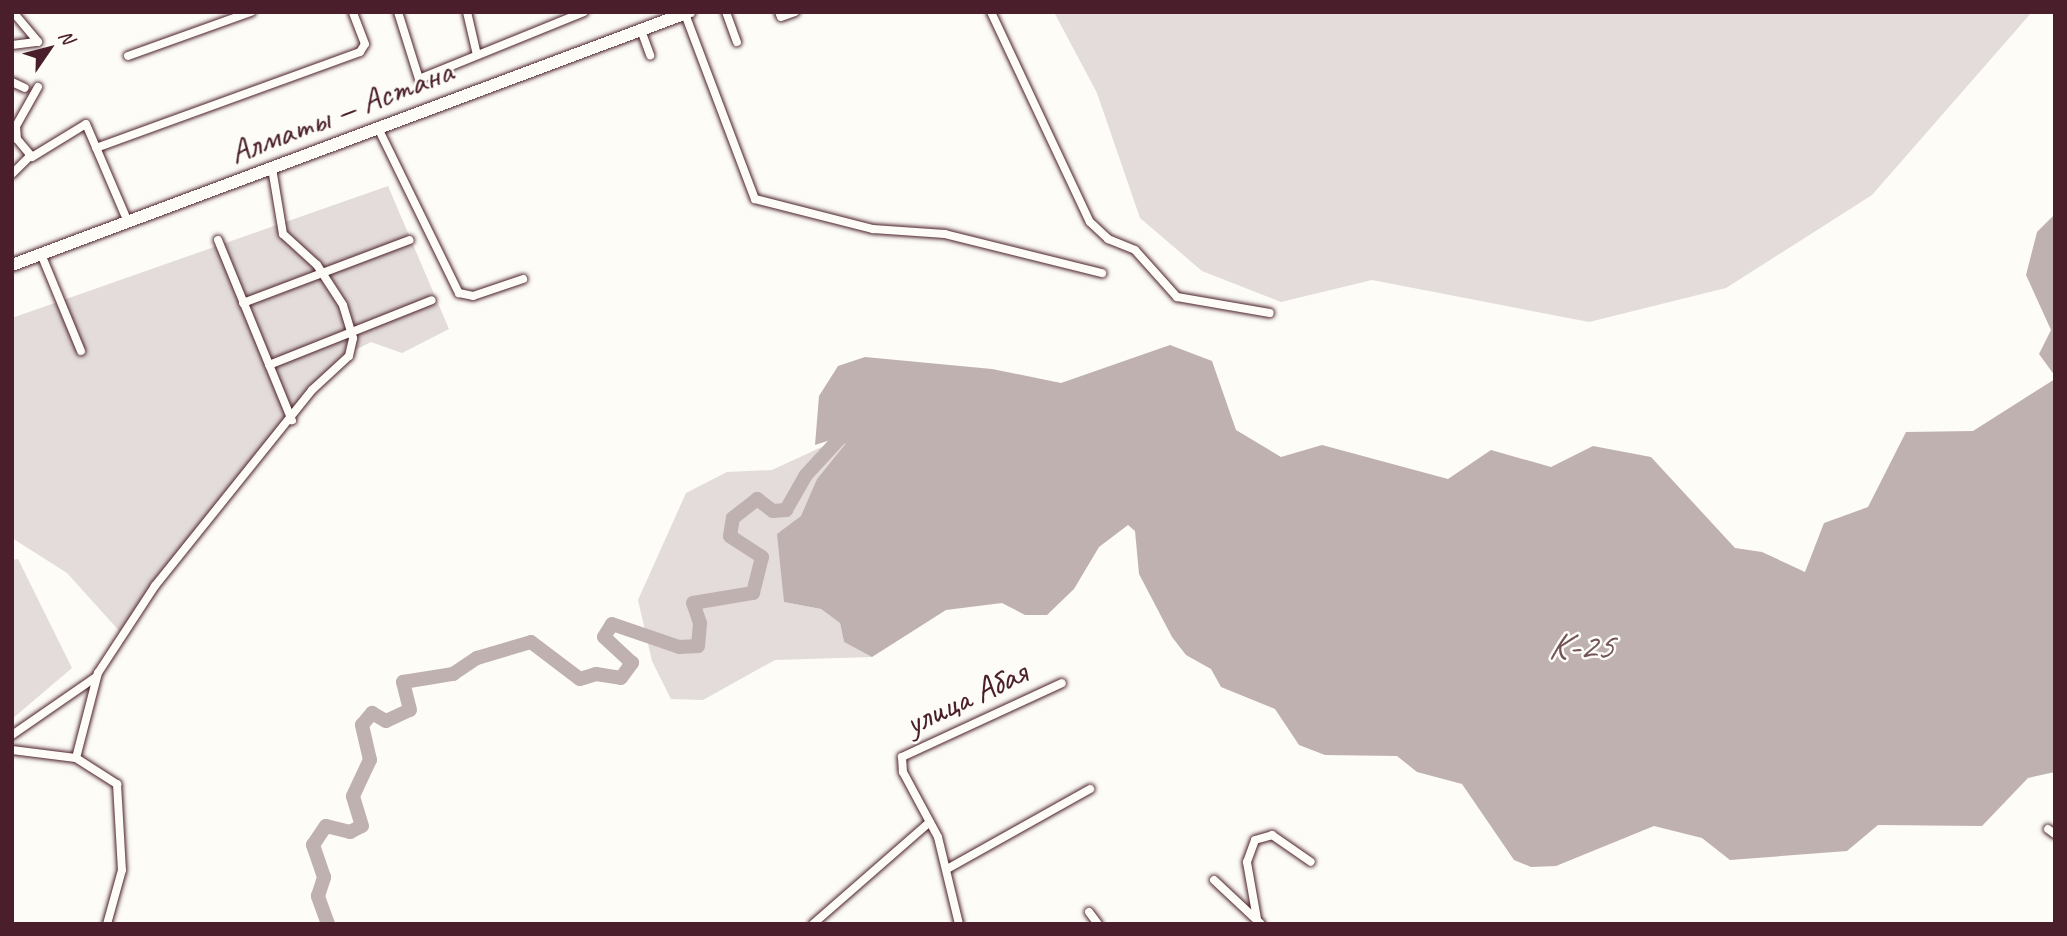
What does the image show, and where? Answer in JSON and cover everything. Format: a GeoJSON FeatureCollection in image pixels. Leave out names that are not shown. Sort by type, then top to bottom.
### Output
{"type":"FeatureCollection","features":[{"type":"Feature","properties":{"kind":"highway","name":"Алматы — Астана"},"geometry":{"type":"LineString","coordinates":[[12,265],[687,13]]}},
{"type":"Feature","properties":{"kind":"street"},"geometry":{"type":"LineString","coordinates":[[12,45],[38,42],[13,12]]}},
{"type":"Feature","properties":{"kind":"street"},"geometry":{"type":"LineString","coordinates":[[128,56],[251,12]]}},
{"type":"Feature","properties":{"kind":"street"},"geometry":{"type":"LineString","coordinates":[[96,148],[360,52],[365,44],[353,12]]}},
{"type":"Feature","properties":{"kind":"street"},"geometry":{"type":"LineString","coordinates":[[398,12],[419,79],[561,16],[584,12]]}},
{"type":"Feature","properties":{"kind":"street"},"geometry":{"type":"LineString","coordinates":[[467,12],[477,55]]}},
{"type":"Feature","properties":{"kind":"street"},"geometry":{"type":"LineString","coordinates":[[726,12],[737,42]]}},
{"type":"Feature","properties":{"kind":"street"},"geometry":{"type":"LineString","coordinates":[[779,12],[781,17],[796,12]]}},
{"type":"Feature","properties":{"kind":"street"},"geometry":{"type":"LineString","coordinates":[[991,12],[1090,222],[1108,239],[1135,250],[1177,297],[1270,313]]}},
{"type":"Feature","properties":{"kind":"street"},"geometry":{"type":"LineString","coordinates":[[687,13],[755,199],[873,229],[945,234],[1102,273]]}},
{"type":"Feature","properties":{"kind":"street"},"geometry":{"type":"LineString","coordinates":[[641,30],[650,55]]}},
{"type":"Feature","properties":{"kind":"street"},"geometry":{"type":"LineString","coordinates":[[12,82],[24,88]]}},
{"type":"Feature","properties":{"kind":"street"},"geometry":{"type":"LineString","coordinates":[[30,156],[14,131],[38,87]]}},
{"type":"Feature","properties":{"kind":"street"},"geometry":{"type":"LineString","coordinates":[[12,174],[30,156],[83,122],[128,222]]}},
{"type":"Feature","properties":{"kind":"street"},"geometry":{"type":"LineString","coordinates":[[378,128],[459,293],[474,296],[523,279]]}},
{"type":"Feature","properties":{"kind":"street"},"geometry":{"type":"LineString","coordinates":[[76,758],[96,677],[155,586],[292,420],[312,390],[345,362],[352,331],[323,271],[283,234],[272,168]]}},
{"type":"Feature","properties":{"kind":"street"},"geometry":{"type":"LineString","coordinates":[[218,240],[292,420]]}},
{"type":"Feature","properties":{"kind":"street"},"geometry":{"type":"LineString","coordinates":[[243,303],[410,240]]}},
{"type":"Feature","properties":{"kind":"street"},"geometry":{"type":"LineString","coordinates":[[41,254],[81,351]]}},
{"type":"Feature","properties":{"kind":"street"},"geometry":{"type":"LineString","coordinates":[[269,365],[432,300]]}},
{"type":"Feature","properties":{"kind":"street"},"geometry":{"type":"LineString","coordinates":[[12,735],[96,677]]}},
{"type":"Feature","properties":{"kind":"street","name":"улица Абая"},"geometry":{"type":"LineString","coordinates":[[959,924],[947,869],[930,822],[903,772],[905,753],[1062,683]]}},
{"type":"Feature","properties":{"kind":"street"},"geometry":{"type":"LineString","coordinates":[[12,750],[76,758],[108,776],[122,800],[122,870],[107,924]]}},
{"type":"Feature","properties":{"kind":"street"},"geometry":{"type":"LineString","coordinates":[[947,869],[1090,789]]}},
{"type":"Feature","properties":{"kind":"street"},"geometry":{"type":"LineString","coordinates":[[820,922],[930,822]]}},
{"type":"Feature","properties":{"kind":"street"},"geometry":{"type":"LineString","coordinates":[[1259,921],[1247,862],[1255,840],[1272,835],[1311,862]]}},
{"type":"Feature","properties":{"kind":"street"},"geometry":{"type":"LineString","coordinates":[[1214,880],[1259,921]]}},
{"type":"Feature","properties":{"kind":"street"},"geometry":{"type":"LineString","coordinates":[[1089,912],[1098,924]]}},
{"type":"Feature","properties":{"kind":"shaded area"},"geometry":{"type":"Polygon","coordinates":[[[1054,12],[2032,12],[1872,195],[1726,288],[1589,322],[1372,280],[1281,302],[1202,271],[1140,218],[1097,93],[1054,12]]]}},
{"type":"Feature","properties":{"kind":"shaded area"},"geometry":{"type":"Polygon","coordinates":[[[388,186],[449,329],[402,353],[371,342],[349,353],[260,452],[122,634],[67,573],[12,538],[12,318],[388,186]]]}},
{"type":"Feature","properties":{"kind":"shaded area"},"geometry":{"type":"Polygon","coordinates":[[[856,431],[817,479],[782,567],[784,602],[821,609],[840,623],[844,642],[872,657],[775,660],[703,700],[671,699],[652,661],[638,600],[686,493],[727,472],[772,470],[856,431]]]}},
{"type":"Feature","properties":{"kind":"shaded area"},"geometry":{"type":"Polygon","coordinates":[[[18,559],[72,668],[12,719],[12,560],[18,559]]]}},
{"type":"Feature","properties":{"kind":"water"},"geometry":{"type":"Polygon","coordinates":[[[2055,214],[2055,376],[2039,354],[2051,330],[2026,275],[2037,232],[2055,214]]]}},
{"type":"Feature","properties":{"kind":"water","name":"К-25"},"geometry":{"type":"Polygon","coordinates":[[[1170,345],[1212,361],[1236,430],[1281,457],[1322,445],[1448,479],[1491,450],[1551,467],[1593,446],[1651,457],[1735,548],[1762,552],[1805,572],[1824,523],[1868,507],[1906,432],[1973,431],[2055,379],[2055,772],[2028,778],[1982,826],[1878,825],[1847,851],[1730,860],[1702,838],[1654,826],[1556,866],[1531,867],[1514,860],[1462,784],[1417,772],[1397,756],[1325,755],[1299,745],[1275,709],[1221,687],[1211,669],[1186,655],[1172,637],[1139,574],[1135,531],[1128,525],[1099,547],[1074,589],[1047,615],[1025,615],[1002,603],[946,610],[872,657],[844,642],[840,623],[821,609],[784,602],[777,534],[801,516],[817,479],[855,432],[815,445],[819,396],[838,366],[865,357],[992,369],[1061,383],[1170,345]]]}},
{"type":"Feature","properties":{"kind":"waterway"},"geometry":{"type":"LineString","coordinates":[[328,924],[318,896],[324,877],[313,845],[326,826],[350,832],[362,826],[353,796],[370,760],[362,725],[372,713],[386,721],[410,710],[403,682],[453,674],[477,658],[531,642],[580,679],[596,674],[621,678],[632,663],[604,637],[612,624],[679,647],[698,646],[700,623],[693,603],[753,593],[762,557],[730,536],[733,518],[757,499],[773,511],[786,510],[806,475],[840,438],[873,425]]}}]}
